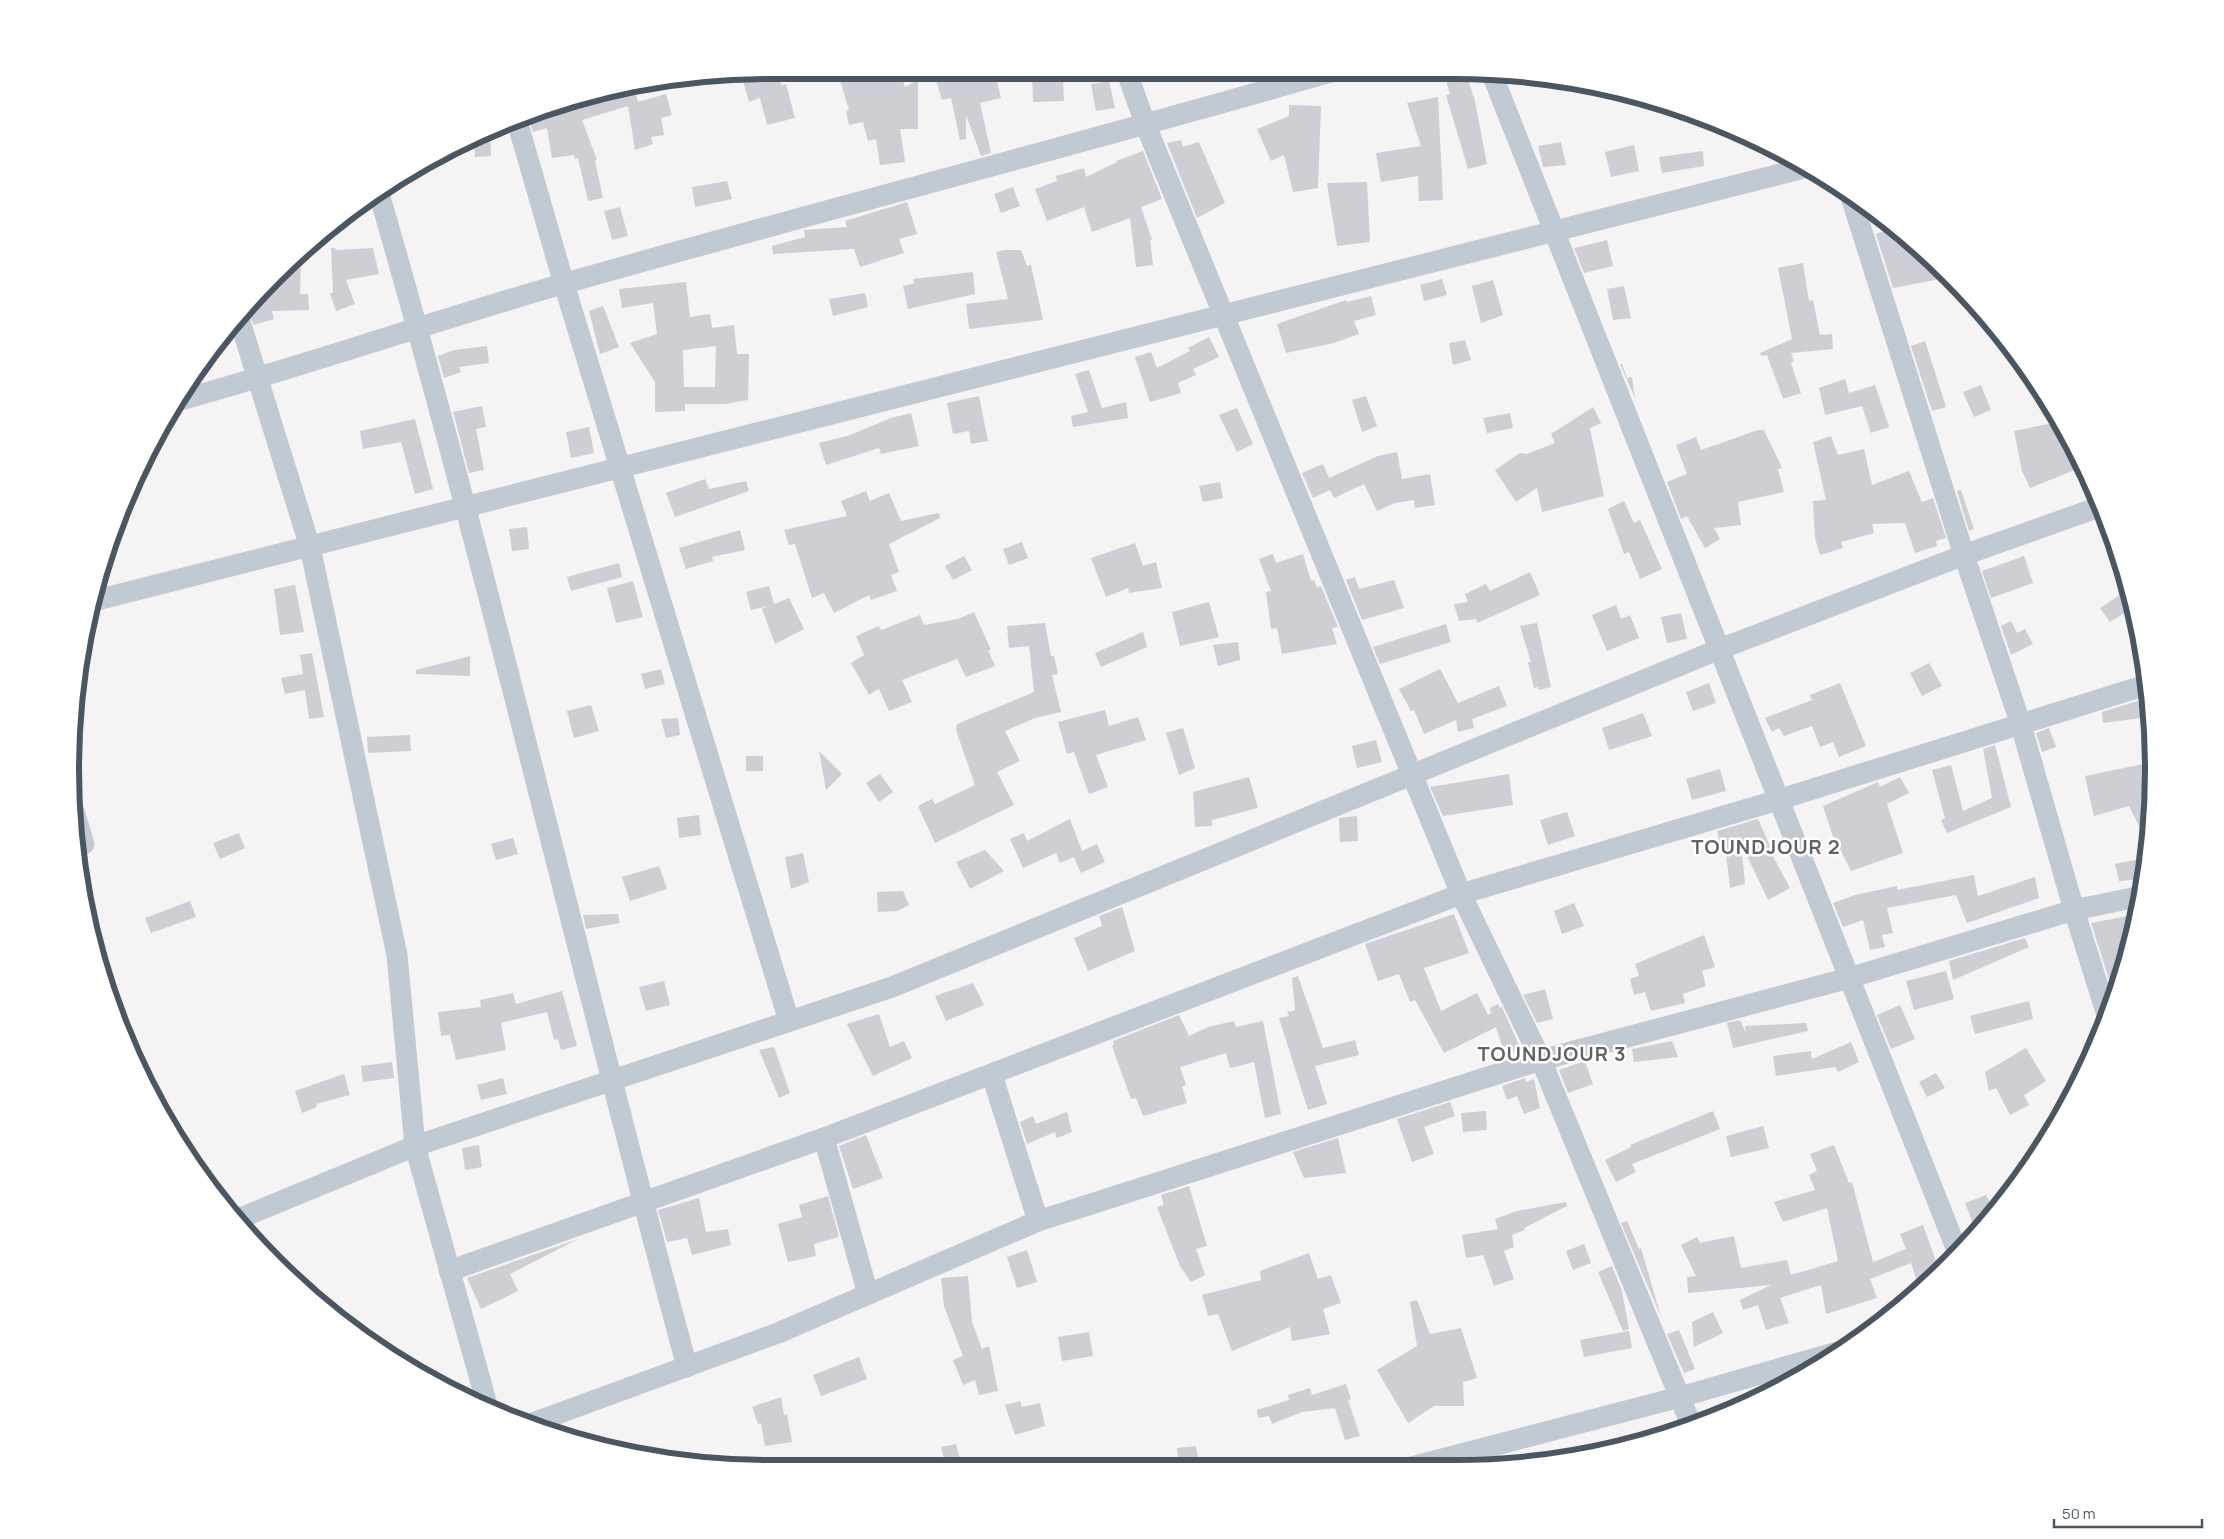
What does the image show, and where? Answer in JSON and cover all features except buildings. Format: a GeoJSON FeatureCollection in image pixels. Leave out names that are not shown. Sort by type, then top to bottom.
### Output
{"type":"FeatureCollection","features":[{"type":"Feature","properties":{"kind":"street"},"geometry":{"type":"LineString","coordinates":[[1129,79],[1146,126],[1461,894],[1541,1060],[1689,1419]]}},
{"type":"Feature","properties":{"kind":"street"},"geometry":{"type":"LineString","coordinates":[[187,398],[257,379],[564,284],[1146,126],[1307,79]]}},
{"type":"Feature","properties":{"kind":"street"},"geometry":{"type":"LineString","coordinates":[[1494,80],[1955,1245]]}},
{"type":"Feature","properties":{"kind":"street"},"geometry":{"type":"LineString","coordinates":[[518,126],[564,284],[790,1021]]}},
{"type":"Feature","properties":{"kind":"street"},"geometry":{"type":"LineString","coordinates":[[100,599],[1797,170]]}},
{"type":"Feature","properties":{"kind":"street"},"geometry":{"type":"LineString","coordinates":[[381,199],[466,507],[643,1203],[687,1367]]}},
{"type":"Feature","properties":{"kind":"street"},"geometry":{"type":"LineString","coordinates":[[1854,206],[1964,555],[2020,722],[2074,910],[2104,1004]]}},
{"type":"Feature","properties":{"kind":"street"},"geometry":{"type":"LineString","coordinates":[[241,325],[310,547],[397,955],[415,1146],[485,1399]]}},
{"type":"Feature","properties":{"kind":"street"},"geometry":{"type":"LineString","coordinates":[[243,1217],[415,1146],[892,987],[1720,649],[1964,555],[2094,509]]}},
{"type":"Feature","properties":{"kind":"street"},"geometry":{"type":"LineString","coordinates":[[449,1272],[824,1138],[1461,894],[1778,800],[2020,722],[2140,687]]}},
{"type":"Feature","properties":{"kind":"street"},"geometry":{"type":"LineString","coordinates":[[83,840],[84,844]]}},
{"type":"Feature","properties":{"kind":"street"},"geometry":{"type":"LineString","coordinates":[[539,1421],[778,1333],[1038,1221],[1541,1060],[1849,978],[2074,910],[2133,898]]}},
{"type":"Feature","properties":{"kind":"street"},"geometry":{"type":"LineString","coordinates":[[992,1074],[1038,1221]]}},
{"type":"Feature","properties":{"kind":"street"},"geometry":{"type":"LineString","coordinates":[[824,1138],[868,1294]]}},
{"type":"Feature","properties":{"kind":"street"},"geometry":{"type":"LineString","coordinates":[[1438,1460],[1680,1397],[1816,1358]]}},
{"type":"Feature","properties":{"kind":"district","name":"TOUNDJOUR 2"},"geometry":{"type":"Point","coordinates":[1766,846]}},
{"type":"Feature","properties":{"kind":"district","name":"TOUNDJOUR 3"},"geometry":{"type":"Point","coordinates":[1552,1053]}}]}
